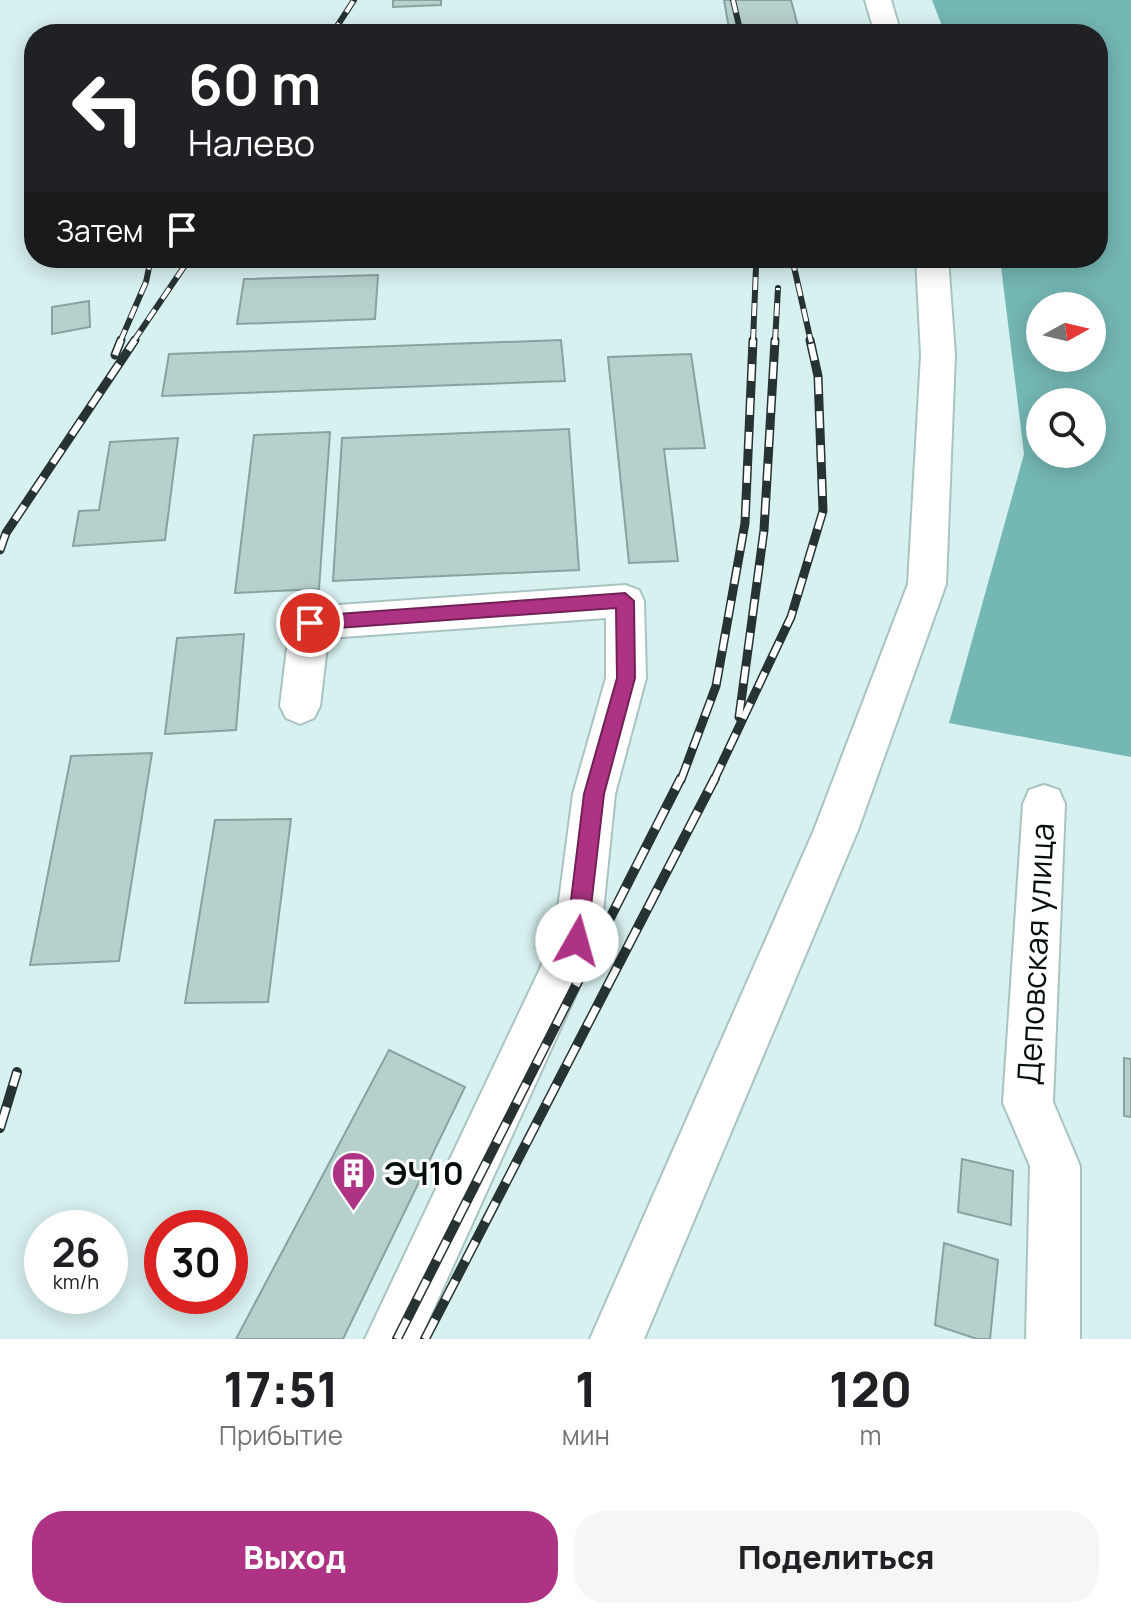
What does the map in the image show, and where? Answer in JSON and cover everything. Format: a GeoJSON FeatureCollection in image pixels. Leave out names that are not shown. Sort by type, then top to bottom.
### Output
{"type":"FeatureCollection","features":[{"type":"Feature","properties":{"kind":"street"},"geometry":{"type":"LineString","coordinates":[[878,0],[885,24]]}},
{"type":"Feature","properties":{"kind":"street"},"geometry":{"type":"LineString","coordinates":[[617,1339],[836,830],[927,584],[938,355],[933,268]]}},
{"type":"Feature","properties":{"kind":"street"},"geometry":{"type":"LineString","coordinates":[[300,706],[310,623],[625,601],[626,678],[594,794],[577,941],[392,1339]]}},
{"type":"Feature","properties":{"kind":"street","name":"Деповская улица"},"geometry":{"type":"LineString","coordinates":[[1044,804],[1028,1103],[1055,1166],[1053,1339]]}},
{"type":"Feature","properties":{"kind":"shaded area"},"geometry":{"type":"Polygon","coordinates":[[[932,0],[1131,0],[1131,757],[949,723],[1024,454],[1001,268],[1108,268],[1108,24],[941,24],[932,0]]]}},
{"type":"Feature","properties":{"kind":"building"},"geometry":{"type":"Polygon","coordinates":[[[393,0],[441,0],[441,5],[393,7],[393,0]]]}},
{"type":"Feature","properties":{"kind":"building"},"geometry":{"type":"Polygon","coordinates":[[[724,0],[791,0],[797,24],[728,24],[724,0]]]}},
{"type":"Feature","properties":{"kind":"building"},"geometry":{"type":"Polygon","coordinates":[[[378,275],[375,319],[237,324],[244,279],[378,275]]]}},
{"type":"Feature","properties":{"kind":"building"},"geometry":{"type":"Polygon","coordinates":[[[89,301],[90,327],[52,334],[52,307],[89,301]]]}},
{"type":"Feature","properties":{"kind":"building"},"geometry":{"type":"Polygon","coordinates":[[[561,340],[565,381],[162,396],[169,354],[561,340]]]}},
{"type":"Feature","properties":{"kind":"building"},"geometry":{"type":"Polygon","coordinates":[[[691,354],[705,448],[664,449],[678,561],[629,563],[608,357],[691,354]]]}},
{"type":"Feature","properties":{"kind":"building"},"geometry":{"type":"Polygon","coordinates":[[[569,429],[579,570],[333,581],[342,438],[569,429]]]}},
{"type":"Feature","properties":{"kind":"building"},"geometry":{"type":"Polygon","coordinates":[[[330,432],[319,589],[235,593],[254,435],[330,432]]]}},
{"type":"Feature","properties":{"kind":"building"},"geometry":{"type":"Polygon","coordinates":[[[178,438],[165,540],[73,546],[79,511],[99,510],[110,442],[178,438]]]}},
{"type":"Feature","properties":{"kind":"building"},"geometry":{"type":"Polygon","coordinates":[[[244,634],[236,730],[165,734],[177,638],[244,634]]]}},
{"type":"Feature","properties":{"kind":"building"},"geometry":{"type":"Polygon","coordinates":[[[152,753],[119,961],[30,965],[71,756],[152,753]]]}},
{"type":"Feature","properties":{"kind":"building"},"geometry":{"type":"Polygon","coordinates":[[[291,819],[268,1002],[185,1003],[215,820],[291,819]]]}},
{"type":"Feature","properties":{"kind":"building","name":"ЭЧ10"},"geometry":{"type":"Polygon","coordinates":[[[389,1050],[465,1087],[343,1339],[236,1339],[389,1050]]]}},
{"type":"Feature","properties":{"kind":"building"},"geometry":{"type":"Polygon","coordinates":[[[1124,1058],[1131,1059],[1131,1117],[1124,1116],[1124,1058]]]}},
{"type":"Feature","properties":{"kind":"building"},"geometry":{"type":"Polygon","coordinates":[[[962,1159],[1013,1171],[1011,1225],[958,1212],[962,1159]]]}},
{"type":"Feature","properties":{"kind":"building"},"geometry":{"type":"Polygon","coordinates":[[[944,1243],[998,1260],[990,1339],[977,1339],[935,1325],[944,1243]]]}},
{"type":"Feature","properties":{"kind":"railway"},"geometry":{"type":"LineString","coordinates":[[338,24],[354,0]]}},
{"type":"Feature","properties":{"kind":"railway"},"geometry":{"type":"LineString","coordinates":[[733,0],[739,24]]}},
{"type":"Feature","properties":{"kind":"railway"},"geometry":{"type":"LineString","coordinates":[[120,342],[149,268]]}},
{"type":"Feature","properties":{"kind":"railway"},"geometry":{"type":"LineString","coordinates":[[133,342],[183,268]]}},
{"type":"Feature","properties":{"kind":"railway"},"geometry":{"type":"LineString","coordinates":[[753,342],[756,268]]}},
{"type":"Feature","properties":{"kind":"railway"},"geometry":{"type":"LineString","coordinates":[[794,268],[811,342]]}},
{"type":"Feature","properties":{"kind":"railway"},"geometry":{"type":"LineString","coordinates":[[775,342],[778,288]]}},
{"type":"Feature","properties":{"kind":"railway"},"geometry":{"type":"LineString","coordinates":[[115,355],[121,340]]}},
{"type":"Feature","properties":{"kind":"railway"},"geometry":{"type":"LineString","coordinates":[[0,550],[6,533],[135,340]]}},
{"type":"Feature","properties":{"kind":"railway"},"geometry":{"type":"LineString","coordinates":[[681,780],[716,686],[745,523],[753,340]]}},
{"type":"Feature","properties":{"kind":"railway"},"geometry":{"type":"LineString","coordinates":[[739,717],[764,530],[775,340]]}},
{"type":"Feature","properties":{"kind":"railway"},"geometry":{"type":"LineString","coordinates":[[714,779],[791,617],[823,511],[818,376],[810,340]]}},
{"type":"Feature","properties":{"kind":"railway"},"geometry":{"type":"LineString","coordinates":[[397,1339],[681,778]]}},
{"type":"Feature","properties":{"kind":"railway"},"geometry":{"type":"LineString","coordinates":[[425,1339],[714,779]]}},
{"type":"Feature","properties":{"kind":"railway"},"geometry":{"type":"LineString","coordinates":[[0,1128],[17,1072]]}},
{"type":"Feature","properties":{"kind":"place","name":"ЭЧ10"},"geometry":{"type":"Point","coordinates":[353,1213]}},
{"type":"Feature","properties":{"kind":"route"},"geometry":{"type":"LineString","coordinates":[[310,623],[625,601],[626,678],[594,794],[577,941]]}}]}
